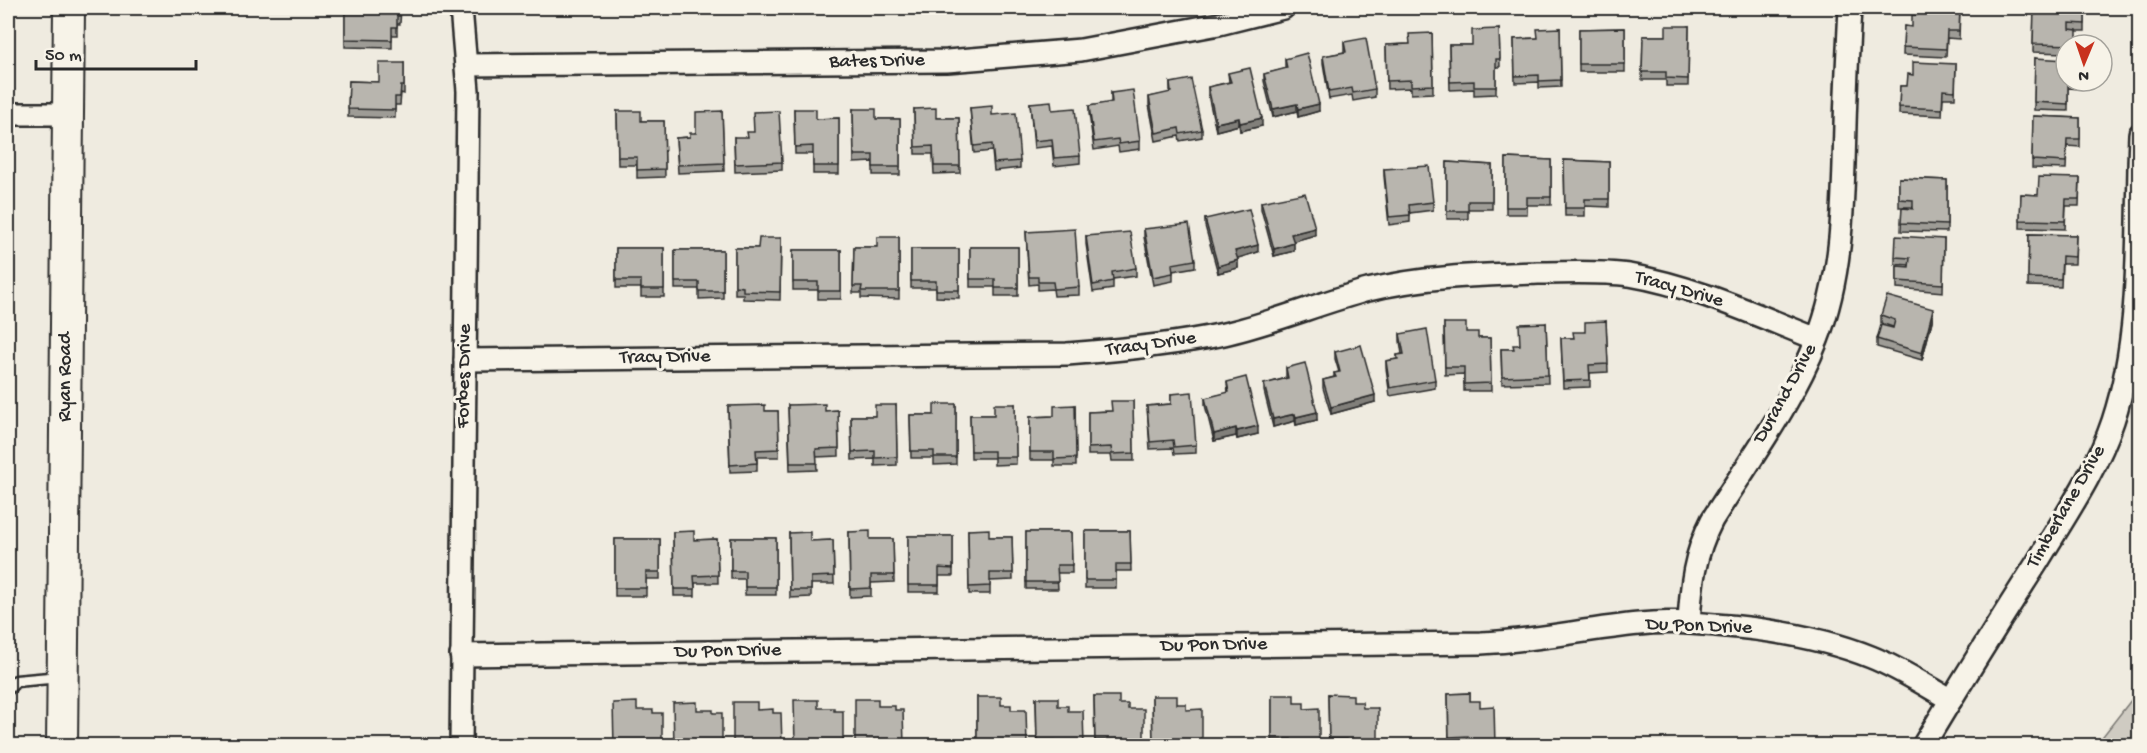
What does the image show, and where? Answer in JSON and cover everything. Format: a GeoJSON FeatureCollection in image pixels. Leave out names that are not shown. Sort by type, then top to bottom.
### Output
{"type":"FeatureCollection","features":[{"type":"Feature","properties":{"kind":"main road","name":"Ryan Road"},"geometry":{"type":"LineString","coordinates":[[62,746],[69,8]]}},
{"type":"Feature","properties":{"kind":"street","name":"Forbes Drive"},"geometry":{"type":"LineString","coordinates":[[461,8],[468,91],[461,746]]}},
{"type":"Feature","properties":{"kind":"street","name":"Bates Drive"},"geometry":{"type":"LineString","coordinates":[[465,65],[947,61],[1082,50],[1168,34],[1283,8]]}},
{"type":"Feature","properties":{"kind":"street","name":"Durand Drive"},"geometry":{"type":"LineString","coordinates":[[1689,623],[1695,561],[1702,539],[1785,403],[1817,339],[1830,296],[1839,249],[1850,8]]}},
{"type":"Feature","properties":{"kind":"street"},"geometry":{"type":"LineString","coordinates":[[8,114],[67,114]]}},
{"type":"Feature","properties":{"kind":"street","name":"Timberlane Drive"},"geometry":{"type":"LineString","coordinates":[[1923,746],[2069,510],[2095,464],[2113,422],[2125,377],[2134,304],[2139,134]]}},
{"type":"Feature","properties":{"kind":"street","name":"Tracy Drive"},"geometry":{"type":"LineString","coordinates":[[465,360],[1067,354],[1114,351],[1226,333],[1366,291],[1414,281],[1452,276],[1549,273],[1626,275],[1663,282],[1725,303],[1817,339]]}},
{"type":"Feature","properties":{"kind":"street","name":"Du Pon Drive"},"geometry":{"type":"LineString","coordinates":[[461,655],[1481,643],[1514,642],[1641,623],[1689,623],[1779,631],[1826,641],[1880,661],[1951,700]]}},
{"type":"Feature","properties":{"kind":"lane"},"geometry":{"type":"LineString","coordinates":[[10,682],[63,676]]}},
{"type":"Feature","properties":{"kind":"shaded area"},"geometry":{"type":"Polygon","coordinates":[[[2139,690],[2139,745],[2096,745],[2139,690]]]}},
{"type":"Feature","properties":{"kind":"building"},"geometry":{"type":"Polygon","coordinates":[[[375,8],[401,8],[400,16],[397,16],[397,27],[392,27],[392,40],[345,39],[345,11],[375,12],[375,8]]]}},
{"type":"Feature","properties":{"kind":"building"},"geometry":{"type":"Polygon","coordinates":[[[1918,8],[1960,8],[1959,31],[1947,31],[1946,49],[1903,47],[1904,26],[1912,27],[1912,15],[1917,15],[1918,8]]]}},
{"type":"Feature","properties":{"kind":"building"},"geometry":{"type":"Polygon","coordinates":[[[2034,8],[2085,8],[2085,24],[2070,23],[2070,29],[2077,30],[2077,33],[2054,33],[2054,44],[2033,44],[2034,8]]]}},
{"type":"Feature","properties":{"kind":"building"},"geometry":{"type":"Polygon","coordinates":[[[1666,26],[1689,26],[1688,79],[1666,78],[1666,72],[1642,72],[1643,36],[1666,36],[1666,26]]]}},
{"type":"Feature","properties":{"kind":"building"},"geometry":{"type":"Polygon","coordinates":[[[1560,28],[1561,80],[1539,81],[1539,75],[1515,76],[1514,39],[1538,38],[1537,29],[1560,28]]]}},
{"type":"Feature","properties":{"kind":"building"},"geometry":{"type":"Polygon","coordinates":[[[1625,28],[1625,64],[1579,64],[1579,29],[1625,28]]]}},
{"type":"Feature","properties":{"kind":"building"},"geometry":{"type":"Polygon","coordinates":[[[1499,29],[1500,59],[1496,59],[1496,87],[1474,87],[1474,81],[1450,82],[1449,45],[1472,45],[1472,30],[1499,29]]]}},
{"type":"Feature","properties":{"kind":"building"},"geometry":{"type":"Polygon","coordinates":[[[1432,33],[1433,85],[1411,86],[1411,80],[1387,81],[1386,45],[1410,44],[1409,34],[1432,33]]]}},
{"type":"Feature","properties":{"kind":"building"},"geometry":{"type":"Polygon","coordinates":[[[1366,38],[1375,89],[1353,93],[1352,88],[1329,92],[1323,56],[1346,52],[1344,42],[1366,38]]]}},
{"type":"Feature","properties":{"kind":"building"},"geometry":{"type":"Polygon","coordinates":[[[1307,53],[1319,104],[1298,109],[1297,104],[1273,109],[1264,74],[1287,68],[1285,59],[1307,53]]]}},
{"type":"Feature","properties":{"kind":"building"},"geometry":{"type":"Polygon","coordinates":[[[2035,58],[2054,59],[2054,93],[2068,93],[2068,104],[2034,102],[2035,58]]]}},
{"type":"Feature","properties":{"kind":"building"},"geometry":{"type":"Polygon","coordinates":[[[1913,62],[1956,64],[1955,91],[1943,90],[1942,109],[1899,107],[1900,86],[1907,86],[1908,74],[1913,75],[1913,62]]]}},
{"type":"Feature","properties":{"kind":"building"},"geometry":{"type":"Polygon","coordinates":[[[379,63],[404,63],[404,86],[401,86],[400,97],[395,97],[395,110],[348,109],[349,81],[379,82],[379,63]]]}},
{"type":"Feature","properties":{"kind":"building"},"geometry":{"type":"Polygon","coordinates":[[[1250,68],[1262,118],[1240,123],[1239,118],[1216,123],[1208,87],[1231,82],[1228,73],[1250,68]]]}},
{"type":"Feature","properties":{"kind":"building"},"geometry":{"type":"Polygon","coordinates":[[[1191,79],[1202,130],[1180,134],[1179,128],[1156,133],[1149,97],[1171,92],[1170,83],[1191,79]]]}},
{"type":"Feature","properties":{"kind":"building"},"geometry":{"type":"Polygon","coordinates":[[[1133,90],[1140,141],[1119,144],[1118,139],[1094,142],[1089,106],[1112,102],[1111,93],[1133,90]]]}},
{"type":"Feature","properties":{"kind":"building"},"geometry":{"type":"Polygon","coordinates":[[[1051,101],[1052,110],[1075,108],[1080,156],[1054,158],[1052,139],[1034,141],[1030,103],[1051,101]]]}},
{"type":"Feature","properties":{"kind":"building"},"geometry":{"type":"Polygon","coordinates":[[[992,106],[992,115],[1016,113],[1020,161],[994,163],[992,144],[974,146],[970,108],[992,106]]]}},
{"type":"Feature","properties":{"kind":"building"},"geometry":{"type":"Polygon","coordinates":[[[936,108],[936,118],[959,118],[960,166],[934,166],[933,146],[915,147],[914,109],[936,108]]]}},
{"type":"Feature","properties":{"kind":"building"},"geometry":{"type":"Polygon","coordinates":[[[794,109],[816,109],[816,119],[839,118],[839,166],[813,166],[813,146],[795,147],[794,109]]]}},
{"type":"Feature","properties":{"kind":"building"},"geometry":{"type":"Polygon","coordinates":[[[853,109],[876,109],[876,119],[900,119],[900,167],[873,167],[873,155],[854,155],[853,109]]]}},
{"type":"Feature","properties":{"kind":"building"},"geometry":{"type":"Polygon","coordinates":[[[617,111],[641,111],[641,121],[664,121],[665,169],[637,170],[637,157],[618,157],[617,111]]]}},
{"type":"Feature","properties":{"kind":"building"},"geometry":{"type":"Polygon","coordinates":[[[722,111],[724,163],[678,165],[676,138],[690,137],[690,133],[696,133],[696,112],[722,111]]]}},
{"type":"Feature","properties":{"kind":"building"},"geometry":{"type":"Polygon","coordinates":[[[779,111],[782,162],[735,164],[734,137],[748,137],[747,132],[754,132],[753,112],[779,111]]]}},
{"type":"Feature","properties":{"kind":"building"},"geometry":{"type":"Polygon","coordinates":[[[2033,116],[2080,118],[2080,139],[2067,139],[2066,162],[2032,160],[2033,116]]]}},
{"type":"Feature","properties":{"kind":"building"},"geometry":{"type":"Polygon","coordinates":[[[1506,158],[1551,160],[1551,197],[1527,197],[1527,207],[1506,207],[1506,158]]]}},
{"type":"Feature","properties":{"kind":"building"},"geometry":{"type":"Polygon","coordinates":[[[1564,160],[1609,162],[1609,199],[1585,199],[1585,208],[1565,208],[1564,160]]]}},
{"type":"Feature","properties":{"kind":"building"},"geometry":{"type":"Polygon","coordinates":[[[1447,162],[1492,165],[1492,201],[1468,201],[1468,211],[1447,211],[1447,162]]]}},
{"type":"Feature","properties":{"kind":"building"},"geometry":{"type":"Polygon","coordinates":[[[1429,166],[1433,202],[1409,205],[1410,215],[1389,217],[1384,169],[1429,166]]]}},
{"type":"Feature","properties":{"kind":"building"},"geometry":{"type":"Polygon","coordinates":[[[2039,177],[2080,178],[2079,199],[2066,199],[2065,221],[2020,220],[2021,194],[2038,195],[2039,177]]]}},
{"type":"Feature","properties":{"kind":"building"},"geometry":{"type":"Polygon","coordinates":[[[1899,178],[1947,180],[1947,225],[1901,223],[1902,208],[1913,209],[1913,200],[1899,199],[1899,178]]]}},
{"type":"Feature","properties":{"kind":"building"},"geometry":{"type":"Polygon","coordinates":[[[1305,193],[1315,228],[1291,234],[1294,243],[1274,249],[1261,202],[1305,193]]]}},
{"type":"Feature","properties":{"kind":"building"},"geometry":{"type":"Polygon","coordinates":[[[1249,209],[1258,245],[1235,251],[1238,260],[1218,266],[1205,219],[1249,209]]]}},
{"type":"Feature","properties":{"kind":"building"},"geometry":{"type":"Polygon","coordinates":[[[1189,224],[1195,260],[1172,264],[1173,273],[1153,277],[1144,229],[1189,224]]]}},
{"type":"Feature","properties":{"kind":"building"},"geometry":{"type":"Polygon","coordinates":[[[1075,229],[1079,287],[1054,289],[1053,282],[1038,282],[1038,277],[1029,277],[1026,232],[1075,229]]]}},
{"type":"Feature","properties":{"kind":"building"},"geometry":{"type":"Polygon","coordinates":[[[1130,232],[1136,268],[1112,272],[1113,281],[1093,285],[1086,236],[1130,232]]]}},
{"type":"Feature","properties":{"kind":"building"},"geometry":{"type":"Polygon","coordinates":[[[2029,234],[2076,235],[2075,257],[2062,256],[2061,279],[2028,278],[2029,234]]]}},
{"type":"Feature","properties":{"kind":"building"},"geometry":{"type":"Polygon","coordinates":[[[1896,236],[1944,239],[1943,284],[1897,281],[1897,266],[1909,267],[1910,258],[1895,257],[1896,236]]]}},
{"type":"Feature","properties":{"kind":"building"},"geometry":{"type":"Polygon","coordinates":[[[877,237],[899,237],[899,291],[861,291],[862,286],[853,286],[854,247],[877,247],[877,237]]]}},
{"type":"Feature","properties":{"kind":"building"},"geometry":{"type":"Polygon","coordinates":[[[759,238],[781,238],[780,292],[743,291],[743,287],[735,286],[735,248],[758,248],[759,238]]]}},
{"type":"Feature","properties":{"kind":"building"},"geometry":{"type":"Polygon","coordinates":[[[970,247],[1018,247],[1018,288],[995,288],[995,279],[970,279],[970,247]]]}},
{"type":"Feature","properties":{"kind":"building"},"geometry":{"type":"Polygon","coordinates":[[[616,248],[664,248],[664,289],[641,289],[641,280],[616,280],[616,248]]]}},
{"type":"Feature","properties":{"kind":"building"},"geometry":{"type":"Polygon","coordinates":[[[911,249],[959,249],[959,290],[936,290],[936,281],[911,281],[911,249]]]}},
{"type":"Feature","properties":{"kind":"building"},"geometry":{"type":"Polygon","coordinates":[[[675,250],[723,250],[723,291],[699,291],[699,282],[675,282],[675,250]]]}},
{"type":"Feature","properties":{"kind":"building"},"geometry":{"type":"Polygon","coordinates":[[[793,250],[841,250],[841,291],[818,291],[818,282],[793,282],[793,250]]]}},
{"type":"Feature","properties":{"kind":"building"},"geometry":{"type":"Polygon","coordinates":[[[1887,296],[1933,309],[1922,353],[1877,339],[1881,325],[1893,328],[1895,320],[1881,315],[1887,296]]]}},
{"type":"Feature","properties":{"kind":"building"},"geometry":{"type":"Polygon","coordinates":[[[1606,321],[1608,364],[1589,365],[1590,380],[1563,381],[1561,338],[1574,338],[1573,332],[1585,332],[1585,322],[1606,321]]]}},
{"type":"Feature","properties":{"kind":"building"},"geometry":{"type":"Polygon","coordinates":[[[1444,323],[1466,323],[1466,332],[1478,332],[1478,338],[1490,338],[1491,383],[1464,384],[1464,367],[1445,367],[1444,323]]]}},
{"type":"Feature","properties":{"kind":"building"},"geometry":{"type":"Polygon","coordinates":[[[1546,323],[1548,375],[1502,377],[1501,349],[1514,349],[1513,345],[1520,345],[1519,324],[1546,323]]]}},
{"type":"Feature","properties":{"kind":"building"},"geometry":{"type":"Polygon","coordinates":[[[1427,329],[1435,380],[1390,388],[1386,361],[1398,359],[1397,355],[1404,354],[1400,334],[1427,329]]]}},
{"type":"Feature","properties":{"kind":"building"},"geometry":{"type":"Polygon","coordinates":[[[1361,345],[1375,395],[1331,407],[1323,380],[1336,377],[1334,373],[1340,372],[1335,352],[1361,345]]]}},
{"type":"Feature","properties":{"kind":"building"},"geometry":{"type":"Polygon","coordinates":[[[1305,363],[1317,412],[1273,419],[1264,384],[1288,378],[1286,368],[1305,363]]]}},
{"type":"Feature","properties":{"kind":"building"},"geometry":{"type":"Polygon","coordinates":[[[1246,377],[1258,426],[1237,431],[1236,428],[1214,434],[1205,398],[1229,392],[1227,382],[1246,377]]]}},
{"type":"Feature","properties":{"kind":"building"},"geometry":{"type":"Polygon","coordinates":[[[1192,392],[1196,445],[1174,447],[1173,440],[1150,442],[1147,406],[1171,404],[1171,394],[1192,392]]]}},
{"type":"Feature","properties":{"kind":"building"},"geometry":{"type":"Polygon","coordinates":[[[1111,401],[1133,401],[1134,453],[1112,454],[1111,447],[1088,448],[1088,412],[1112,411],[1111,401]]]}},
{"type":"Feature","properties":{"kind":"building"},"geometry":{"type":"Polygon","coordinates":[[[825,404],[825,411],[838,410],[839,448],[816,449],[817,463],[790,463],[788,405],[825,404]]]}},
{"type":"Feature","properties":{"kind":"building"},"geometry":{"type":"Polygon","coordinates":[[[934,404],[956,404],[956,457],[934,457],[934,451],[911,451],[910,415],[934,415],[934,404]]]}},
{"type":"Feature","properties":{"kind":"building"},"geometry":{"type":"Polygon","coordinates":[[[994,404],[1015,404],[1016,457],[994,457],[994,451],[971,451],[970,415],[994,415],[994,404]]]}},
{"type":"Feature","properties":{"kind":"building"},"geometry":{"type":"Polygon","coordinates":[[[765,405],[765,411],[778,411],[779,449],[756,450],[757,463],[730,465],[728,406],[765,405]]]}},
{"type":"Feature","properties":{"kind":"building"},"geometry":{"type":"Polygon","coordinates":[[[875,405],[896,405],[897,457],[875,458],[875,451],[852,452],[851,416],[875,416],[875,405]]]}},
{"type":"Feature","properties":{"kind":"building"},"geometry":{"type":"Polygon","coordinates":[[[1075,405],[1076,458],[1054,459],[1054,452],[1030,452],[1030,417],[1054,416],[1054,406],[1075,405]]]}},
{"type":"Feature","properties":{"kind":"building"},"geometry":{"type":"Polygon","coordinates":[[[989,529],[989,537],[1012,537],[1013,573],[990,573],[990,586],[969,587],[968,530],[989,529]]]}},
{"type":"Feature","properties":{"kind":"building"},"geometry":{"type":"Polygon","coordinates":[[[694,531],[694,540],[717,539],[718,575],[694,576],[695,589],[674,589],[673,532],[694,531]]]}},
{"type":"Feature","properties":{"kind":"building"},"geometry":{"type":"Polygon","coordinates":[[[870,531],[870,539],[893,539],[894,575],[871,575],[871,588],[850,589],[849,532],[870,531]]]}},
{"type":"Feature","properties":{"kind":"building"},"geometry":{"type":"Polygon","coordinates":[[[1085,531],[1130,531],[1131,564],[1116,564],[1116,580],[1085,580],[1085,531]]]}},
{"type":"Feature","properties":{"kind":"building"},"geometry":{"type":"Polygon","coordinates":[[[810,532],[810,541],[833,540],[834,576],[811,577],[811,590],[790,590],[789,533],[810,532]]]}},
{"type":"Feature","properties":{"kind":"building"},"geometry":{"type":"Polygon","coordinates":[[[1026,532],[1071,532],[1072,565],[1057,565],[1058,582],[1026,582],[1026,532]]]}},
{"type":"Feature","properties":{"kind":"building"},"geometry":{"type":"Polygon","coordinates":[[[908,536],[953,536],[953,569],[939,568],[939,585],[908,585],[908,536]]]}},
{"type":"Feature","properties":{"kind":"building"},"geometry":{"type":"Polygon","coordinates":[[[731,538],[776,538],[776,587],[745,587],[745,571],[731,571],[731,538]]]}},
{"type":"Feature","properties":{"kind":"building"},"geometry":{"type":"Polygon","coordinates":[[[615,539],[660,539],[660,572],[646,572],[646,588],[615,588],[615,539]]]}},
{"type":"Feature","properties":{"kind":"building"},"geometry":{"type":"Polygon","coordinates":[[[1470,693],[1470,701],[1480,701],[1480,707],[1494,706],[1495,746],[1468,746],[1468,736],[1449,737],[1448,694],[1470,693]]]}},
{"type":"Feature","properties":{"kind":"building"},"geometry":{"type":"Polygon","coordinates":[[[1328,694],[1353,695],[1353,702],[1362,702],[1363,708],[1378,708],[1378,746],[1347,746],[1347,739],[1329,739],[1328,694]]]}},
{"type":"Feature","properties":{"kind":"building"},"geometry":{"type":"Polygon","coordinates":[[[1272,695],[1294,695],[1294,703],[1304,703],[1304,709],[1319,708],[1319,746],[1291,746],[1291,739],[1272,739],[1272,695]]]}},
{"type":"Feature","properties":{"kind":"building"},"geometry":{"type":"Polygon","coordinates":[[[1094,696],[1119,696],[1119,704],[1128,704],[1128,709],[1144,709],[1144,746],[1113,746],[1113,740],[1095,740],[1094,696]]]}},
{"type":"Feature","properties":{"kind":"building"},"geometry":{"type":"Polygon","coordinates":[[[1152,696],[1177,696],[1177,704],[1186,704],[1186,710],[1202,709],[1202,746],[1171,746],[1171,740],[1153,741],[1152,696]]]}},
{"type":"Feature","properties":{"kind":"building"},"geometry":{"type":"Polygon","coordinates":[[[977,697],[1001,697],[1001,705],[1011,705],[1011,710],[1026,710],[1027,746],[996,746],[996,741],[977,742],[977,697]]]}},
{"type":"Feature","properties":{"kind":"building"},"geometry":{"type":"Polygon","coordinates":[[[1036,698],[1058,698],[1058,706],[1068,706],[1068,711],[1083,711],[1084,746],[1055,746],[1055,740],[1037,740],[1036,698]]]}},
{"type":"Feature","properties":{"kind":"building"},"geometry":{"type":"Polygon","coordinates":[[[855,699],[878,699],[878,706],[895,706],[895,710],[903,710],[904,746],[855,746],[855,699]]]}},
{"type":"Feature","properties":{"kind":"building"},"geometry":{"type":"Polygon","coordinates":[[[794,700],[818,700],[818,708],[834,708],[834,711],[843,711],[843,746],[795,746],[794,700]]]}},
{"type":"Feature","properties":{"kind":"building"},"geometry":{"type":"Polygon","coordinates":[[[637,702],[637,710],[653,710],[653,713],[662,713],[662,746],[614,746],[613,703],[637,702]]]}},
{"type":"Feature","properties":{"kind":"building"},"geometry":{"type":"Polygon","coordinates":[[[697,702],[697,710],[713,710],[713,713],[722,713],[722,746],[674,746],[673,703],[697,702]]]}},
{"type":"Feature","properties":{"kind":"building"},"geometry":{"type":"Polygon","coordinates":[[[733,702],[757,702],[757,710],[773,709],[773,713],[781,713],[782,746],[733,746],[733,702]]]}}]}
